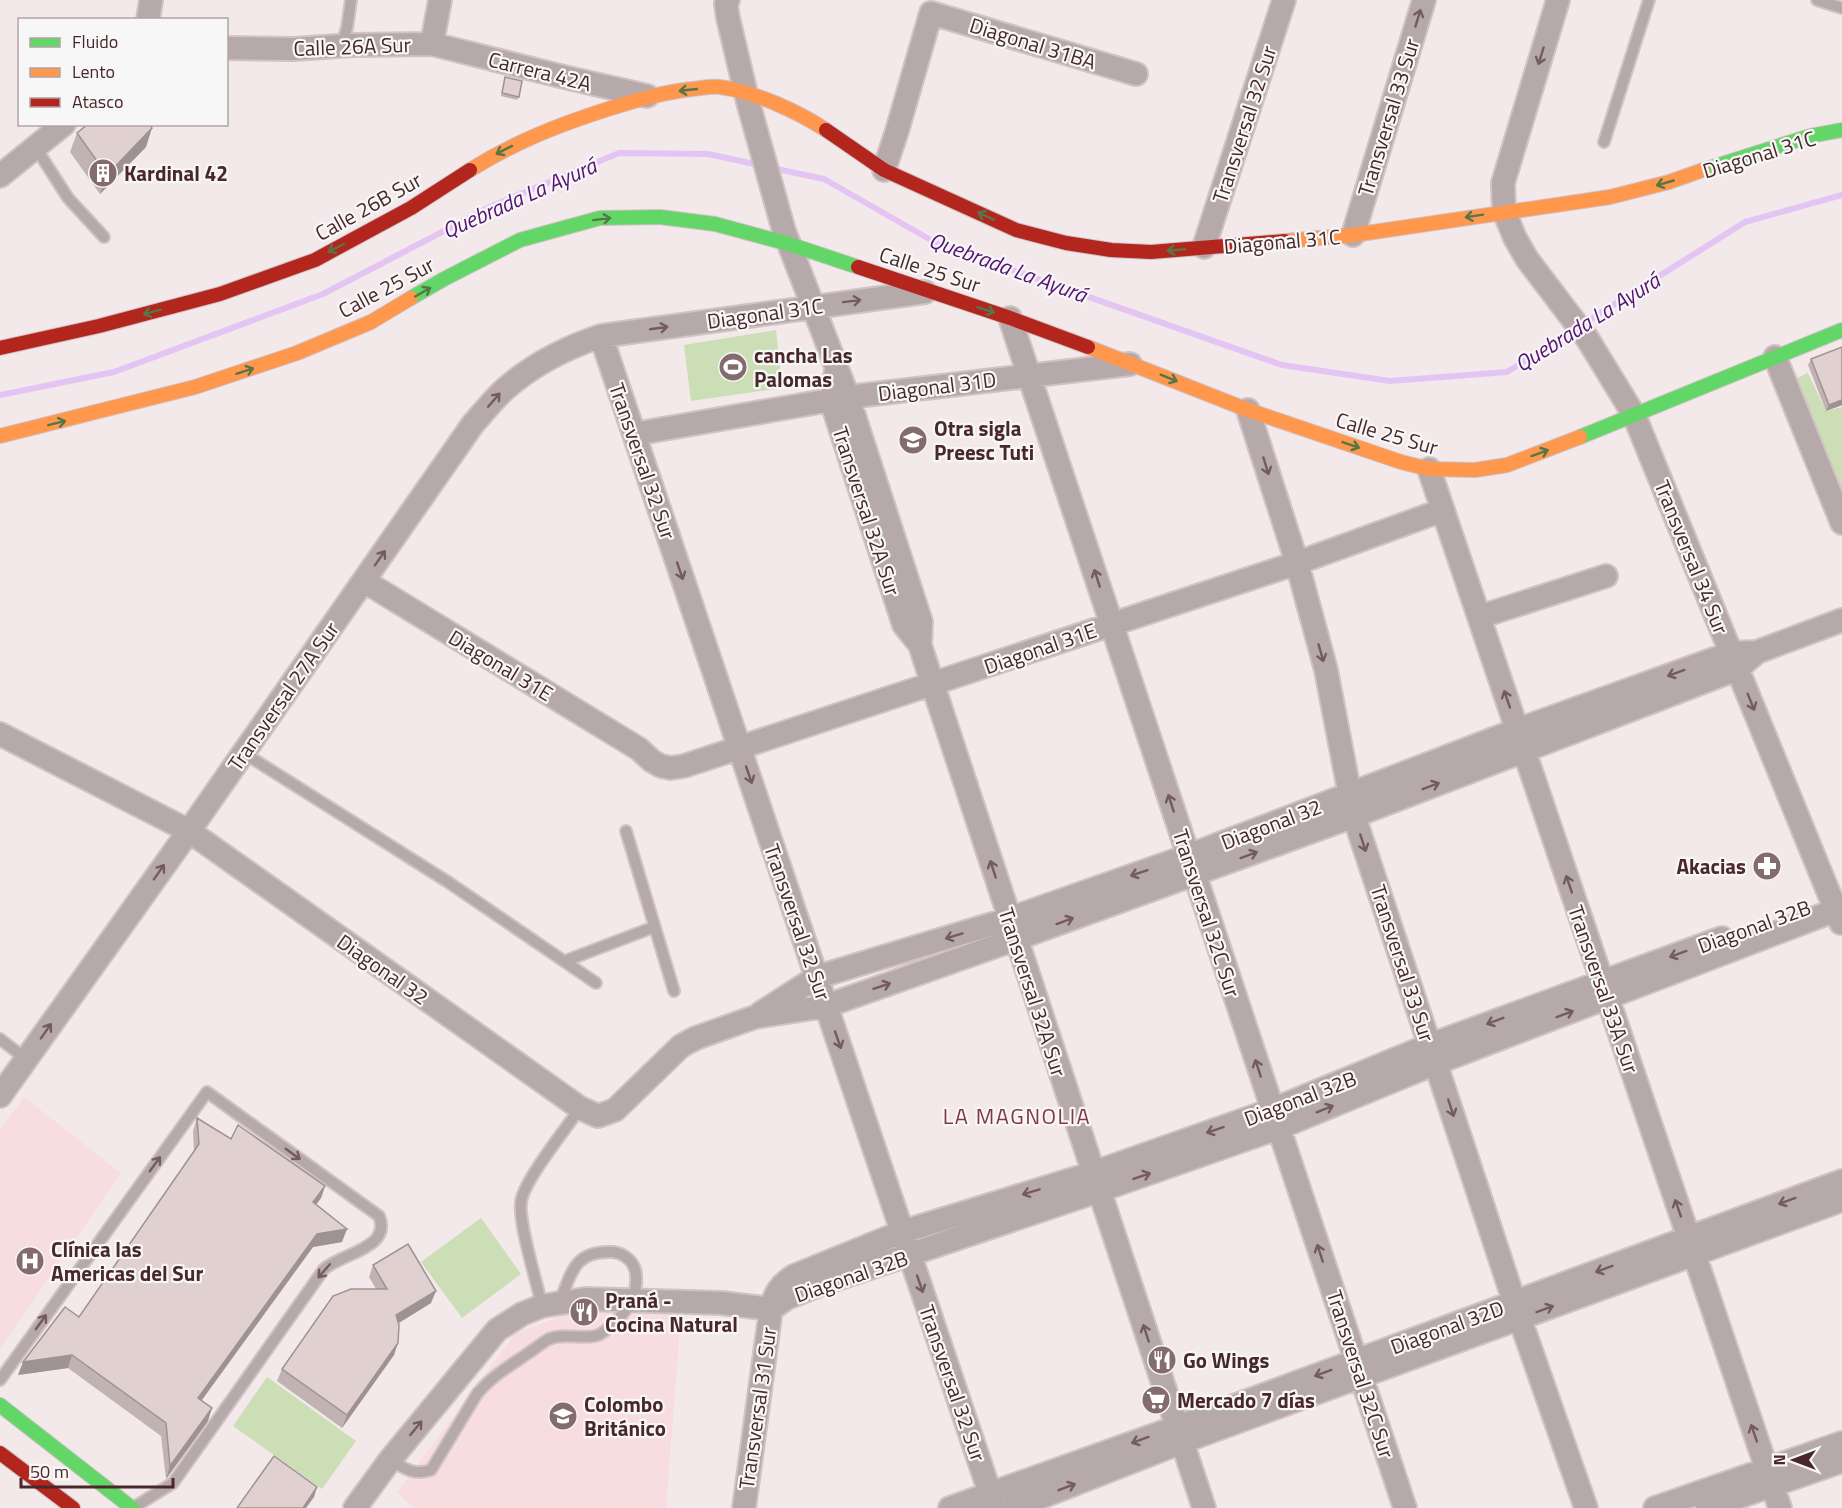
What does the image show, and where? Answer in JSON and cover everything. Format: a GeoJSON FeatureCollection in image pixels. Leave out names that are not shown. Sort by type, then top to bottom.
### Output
{"type":"FeatureCollection","features":[{"type":"Feature","properties":{"kind":"main road","name":"Calle 26B Sur"},"geometry":{"type":"LineString","coordinates":[[0,348],[99,326],[220,294],[315,260],[411,208],[501,151],[560,124],[648,96],[684,90],[718,87],[749,103]]}},
{"type":"Feature","properties":{"kind":"main road","name":"Diagonal 31C"},"geometry":{"type":"LineString","coordinates":[[749,103],[805,116],[884,170],[1016,230],[1066,243],[1111,250],[1152,252],[1353,235],[1610,197],[1669,182],[1810,136],[1842,130]]}},
{"type":"Feature","properties":{"kind":"main road","name":"Calle 25 Sur"},"geometry":{"type":"LineString","coordinates":[[0,436],[195,387],[297,353],[371,322],[444,279],[520,240],[600,218],[660,217],[785,234],[930,292],[1010,318],[1135,364],[1248,410],[1401,462],[1429,469],[1475,470],[1507,465],[1842,330]]}},
{"type":"Feature","properties":{"kind":"main road"},"geometry":{"type":"LineString","coordinates":[[0,1405],[132,1508]]}},
{"type":"Feature","properties":{"kind":"main road"},"geometry":{"type":"LineString","coordinates":[[0,1453],[73,1508]]}},
{"type":"Feature","properties":{"kind":"street"},"geometry":{"type":"LineString","coordinates":[[148,18],[151,0]]}},
{"type":"Feature","properties":{"kind":"street","name":"Calle 26A Sur"},"geometry":{"type":"LineString","coordinates":[[228,48],[294,49],[341,45],[432,44],[440,0]]}},
{"type":"Feature","properties":{"kind":"street"},"geometry":{"type":"LineString","coordinates":[[728,0],[726,4],[728,18],[749,103]]}},
{"type":"Feature","properties":{"kind":"street","name":"Transversal 32 Sur"},"geometry":{"type":"LineString","coordinates":[[1204,247],[1284,0]]}},
{"type":"Feature","properties":{"kind":"street","name":"Transversal 33 Sur"},"geometry":{"type":"LineString","coordinates":[[1353,235],[1424,0]]}},
{"type":"Feature","properties":{"kind":"street"},"geometry":{"type":"LineString","coordinates":[[1504,211],[1503,183],[1554,1]]}},
{"type":"Feature","properties":{"kind":"street","name":"Diagonal 31BA"},"geometry":{"type":"LineString","coordinates":[[884,170],[931,13],[1136,74]]}},
{"type":"Feature","properties":{"kind":"street","name":"Carrera 42A"},"geometry":{"type":"LineString","coordinates":[[432,44],[648,96]]}},
{"type":"Feature","properties":{"kind":"street","name":"Transversal 32A Sur"},"geometry":{"type":"LineString","coordinates":[[749,103],[785,234],[836,371],[839,399],[904,625],[920,645],[931,677],[1204,1508]]}},
{"type":"Feature","properties":{"kind":"street"},"geometry":{"type":"LineString","coordinates":[[0,176],[62,126]]}},
{"type":"Feature","properties":{"kind":"street","name":"Transversal 34 Sur"},"geometry":{"type":"LineString","coordinates":[[1504,211],[1527,259],[1587,338],[1634,415],[1734,661],[1839,907]]}},
{"type":"Feature","properties":{"kind":"street","name":"Diagonal 31C"},"geometry":{"type":"LineString","coordinates":[[601,336],[930,292]]}},
{"type":"Feature","properties":{"kind":"street","name":"Transversal 32C Sur"},"geometry":{"type":"LineString","coordinates":[[1010,318],[1405,1508]]}},
{"type":"Feature","properties":{"kind":"street","name":"Transversal 32 Sur"},"geometry":{"type":"LineString","coordinates":[[601,336],[993,1501]]}},
{"type":"Feature","properties":{"kind":"street","name":"Transversal 27A Sur"},"geometry":{"type":"LineString","coordinates":[[0,1096],[189,831],[473,424],[503,391],[536,365],[570,346],[601,336]]}},
{"type":"Feature","properties":{"kind":"street"},"geometry":{"type":"LineString","coordinates":[[1775,357],[1842,524]]}},
{"type":"Feature","properties":{"kind":"street","name":"Diagonal 31D"},"geometry":{"type":"LineString","coordinates":[[634,434],[839,399],[1135,364]]}},
{"type":"Feature","properties":{"kind":"street","name":"Transversal 33 Sur"},"geometry":{"type":"LineString","coordinates":[[1248,410],[1294,556],[1326,670],[1352,805],[1518,1310],[1586,1508]]}},
{"type":"Feature","properties":{"kind":"street","name":"Transversal 33A Sur"},"geometry":{"type":"LineString","coordinates":[[1429,469],[1780,1508]]}},
{"type":"Feature","properties":{"kind":"street","name":"Diagonal 31E"},"geometry":{"type":"LineString","coordinates":[[364,581],[639,749],[652,753],[670,754],[737,741],[1294,556],[1441,504]]}},
{"type":"Feature","properties":{"kind":"street"},"geometry":{"type":"LineString","coordinates":[[1479,617],[1606,576]]}},
{"type":"Feature","properties":{"kind":"street","name":"Diagonal 32"},"geometry":{"type":"LineString","coordinates":[[0,734],[189,831],[580,1108],[598,1116],[615,1110],[681,1046],[696,1038],[755,1017],[826,1006],[1013,929],[1191,866],[1842,620]]}},
{"type":"Feature","properties":{"kind":"street","name":"Diagonal 32B"},"geometry":{"type":"LineString","coordinates":[[356,1508],[390,1460],[497,1329],[522,1314],[551,1304],[585,1299],[721,1303],[771,1309],[796,1294],[910,1256],[1096,1182],[1275,1119],[1433,1054],[1839,907]]}},
{"type":"Feature","properties":{"kind":"street","name":"Diagonal 32"},"geometry":{"type":"LineString","coordinates":[[755,1017],[817,977],[1013,929]]}},
{"type":"Feature","properties":{"kind":"street","name":"Diagonal 32D"},"geometry":{"type":"LineString","coordinates":[[950,1508],[993,1501],[1359,1369],[1691,1246],[1842,1181]]}},
{"type":"Feature","properties":{"kind":"street","name":"Diagonal 32B"},"geometry":{"type":"LineString","coordinates":[[771,1309],[774,1296],[781,1284],[794,1276],[902,1232],[1096,1182]]}},
{"type":"Feature","properties":{"kind":"street","name":"Diagonal 32D"},"geometry":{"type":"LineString","coordinates":[[1691,1246],[1842,1200]]}},
{"type":"Feature","properties":{"kind":"street","name":"Transversal 31 Sur"},"geometry":{"type":"LineString","coordinates":[[744,1508],[771,1309]]}},
{"type":"Feature","properties":{"kind":"street","name":"Diagonal 32D"},"geometry":{"type":"LineString","coordinates":[[1013,1508],[1180,1434]]}},
{"type":"Feature","properties":{"kind":"street"},"geometry":{"type":"LineString","coordinates":[[1707,1508],[1842,1443]]}},
{"type":"Feature","properties":{"kind":"street"},"geometry":{"type":"LineString","coordinates":[[1655,1508],[1769,1477],[1842,1461]]}},
{"type":"Feature","properties":{"kind":"lane"},"geometry":{"type":"LineString","coordinates":[[341,45],[347,28],[351,0]]}},
{"type":"Feature","properties":{"kind":"lane"},"geometry":{"type":"LineString","coordinates":[[1604,142],[1649,0]]}},
{"type":"Feature","properties":{"kind":"lane"},"geometry":{"type":"LineString","coordinates":[[1817,0],[1842,8]]}},
{"type":"Feature","properties":{"kind":"lane"},"geometry":{"type":"LineString","coordinates":[[36,148],[68,198],[104,237]]}},
{"type":"Feature","properties":{"kind":"lane"},"geometry":{"type":"LineString","coordinates":[[242,752],[448,882],[596,983]]}},
{"type":"Feature","properties":{"kind":"lane"},"geometry":{"type":"LineString","coordinates":[[626,831],[674,991]]}},
{"type":"Feature","properties":{"kind":"lane"},"geometry":{"type":"LineString","coordinates":[[565,962],[654,927]]}},
{"type":"Feature","properties":{"kind":"lane"},"geometry":{"type":"LineString","coordinates":[[0,1039],[26,1059]]}},
{"type":"Feature","properties":{"kind":"lane"},"geometry":{"type":"LineString","coordinates":[[0,1380],[207,1092],[379,1216],[382,1224],[381,1234],[375,1242],[324,1269],[173,1483],[132,1508]]}},
{"type":"Feature","properties":{"kind":"lane"},"geometry":{"type":"LineString","coordinates":[[551,1304],[522,1220],[521,1203],[525,1187],[580,1108]]}},
{"type":"Feature","properties":{"kind":"lane"},"geometry":{"type":"LineString","coordinates":[[390,1460],[421,1474],[431,1470],[486,1383],[549,1339],[560,1336],[596,1336],[618,1319],[633,1299],[637,1277],[635,1268],[628,1258],[618,1252],[599,1251],[588,1255],[579,1262],[551,1304]]}},
{"type":"Feature","properties":{"kind":"shaded area","name":"Clínica las Americas del Sur"},"geometry":{"type":"Polygon","coordinates":[[[24,1097],[121,1173],[0,1349],[0,1130],[24,1097]]]}},
{"type":"Feature","properties":{"kind":"shaded area","name":"Colombo Británico"},"geometry":{"type":"Polygon","coordinates":[[[592,1303],[681,1315],[666,1508],[413,1508],[397,1492],[515,1334],[592,1303]]]}},
{"type":"Feature","properties":{"kind":"green space","name":"cancha Las Palomas"},"geometry":{"type":"Polygon","coordinates":[[[776,330],[782,388],[691,401],[684,345],[776,330]]]}},
{"type":"Feature","properties":{"kind":"green space"},"geometry":{"type":"Polygon","coordinates":[[[1808,373],[1826,411],[1842,407],[1842,498],[1794,379],[1808,373]]]}},
{"type":"Feature","properties":{"kind":"green space"},"geometry":{"type":"Polygon","coordinates":[[[481,1218],[521,1274],[462,1318],[421,1262],[481,1218]]]}},
{"type":"Feature","properties":{"kind":"green space"},"geometry":{"type":"Polygon","coordinates":[[[267,1377],[356,1441],[322,1489],[233,1426],[267,1377]]]}},
{"type":"Feature","properties":{"kind":"building"},"geometry":{"type":"Polygon","coordinates":[[[505,77],[522,81],[519,97],[502,93],[505,77]]]}},
{"type":"Feature","properties":{"kind":"building"},"geometry":{"type":"Polygon","coordinates":[[[86,126],[151,126],[152,128],[107,175],[77,133],[86,126]]]}},
{"type":"Feature","properties":{"kind":"building"},"geometry":{"type":"Polygon","coordinates":[[[1842,347],[1842,400],[1829,405],[1811,359],[1842,347]]]}},
{"type":"Feature","properties":{"kind":"building"},"geometry":{"type":"Polygon","coordinates":[[[197,1118],[231,1139],[238,1125],[325,1186],[313,1202],[347,1229],[317,1234],[198,1398],[212,1408],[170,1466],[166,1423],[72,1355],[23,1362],[65,1307],[79,1317],[199,1144],[197,1118]]]}},
{"type":"Feature","properties":{"kind":"building"},"geometry":{"type":"Polygon","coordinates":[[[408,1244],[436,1291],[396,1315],[399,1325],[398,1343],[347,1415],[282,1369],[333,1296],[351,1289],[387,1289],[373,1265],[408,1244]]]}},
{"type":"Feature","properties":{"kind":"building"},"geometry":{"type":"Polygon","coordinates":[[[274,1456],[317,1487],[303,1508],[237,1508],[274,1456]]]}},
{"type":"Feature","properties":{"kind":"waterway","name":"Quebrada La Ayurá"},"geometry":{"type":"LineString","coordinates":[[0,395],[114,372],[323,294],[492,206],[619,153],[708,154],[759,165]]}},
{"type":"Feature","properties":{"kind":"waterway","name":"Quebrada La Ayurá"},"geometry":{"type":"LineString","coordinates":[[772,168],[824,179],[936,243],[1282,365],[1390,381],[1507,372],[1745,222],[1842,195]]}},
{"type":"Feature","properties":{"kind":"traffic: fast"},"geometry":{"type":"LineString","coordinates":[[1703,170],[1810,136],[1842,130]]}},
{"type":"Feature","properties":{"kind":"traffic: fast"},"geometry":{"type":"LineString","coordinates":[[411,298],[520,240],[600,218],[660,217],[715,224],[789,244],[858,267]]}},
{"type":"Feature","properties":{"kind":"traffic: fast"},"geometry":{"type":"LineString","coordinates":[[1580,437],[1842,330]]}},
{"type":"Feature","properties":{"kind":"traffic: fast"},"geometry":{"type":"LineString","coordinates":[[0,1405],[132,1508]]}},
{"type":"Feature","properties":{"kind":"traffic: slow"},"geometry":{"type":"LineString","coordinates":[[470,170],[520,143],[590,115],[629,102],[671,92],[707,87],[720,87],[761,98],[789,109],[826,130]]}},
{"type":"Feature","properties":{"kind":"traffic: slow"},"geometry":{"type":"LineString","coordinates":[[1285,241],[1353,235],[1610,197],[1669,182],[1703,170]]}},
{"type":"Feature","properties":{"kind":"traffic: slow"},"geometry":{"type":"LineString","coordinates":[[0,436],[195,387],[297,353],[371,322],[411,298]]}},
{"type":"Feature","properties":{"kind":"traffic: slow"},"geometry":{"type":"LineString","coordinates":[[1088,347],[1248,410],[1401,462],[1429,469],[1475,470],[1507,465],[1580,437]]}},
{"type":"Feature","properties":{"kind":"traffic: jam"},"geometry":{"type":"LineString","coordinates":[[826,130],[884,170],[1016,230],[1066,243],[1111,250],[1151,252],[1285,241]]}},
{"type":"Feature","properties":{"kind":"traffic: jam"},"geometry":{"type":"LineString","coordinates":[[0,348],[99,326],[220,294],[315,260],[411,208],[470,170]]}},
{"type":"Feature","properties":{"kind":"traffic: jam"},"geometry":{"type":"LineString","coordinates":[[858,267],[1088,347]]}},
{"type":"Feature","properties":{"kind":"traffic: jam"},"geometry":{"type":"LineString","coordinates":[[0,1453],[73,1508]]}},
{"type":"Feature","properties":{"kind":"place","name":"Kardinal 42"},"geometry":{"type":"Point","coordinates":[103,173]}},
{"type":"Feature","properties":{"kind":"place","name":"cancha Las Palomas"},"geometry":{"type":"Point","coordinates":[733,367]}},
{"type":"Feature","properties":{"kind":"place","name":"Otra sigla Preesc Tuti"},"geometry":{"type":"Point","coordinates":[913,440]}},
{"type":"Feature","properties":{"kind":"place","name":"Akacias"},"geometry":{"type":"Point","coordinates":[1767,866]}},
{"type":"Feature","properties":{"kind":"place","name":"Clínica las Americas del Sur"},"geometry":{"type":"Point","coordinates":[30,1261]}},
{"type":"Feature","properties":{"kind":"place","name":"Praná - Cocina Natural"},"geometry":{"type":"Point","coordinates":[584,1312]}},
{"type":"Feature","properties":{"kind":"place","name":"Go Wings"},"geometry":{"type":"Point","coordinates":[1162,1360]}},
{"type":"Feature","properties":{"kind":"place","name":"Mercado 7 días"},"geometry":{"type":"Point","coordinates":[1156,1400]}},
{"type":"Feature","properties":{"kind":"place","name":"Colombo Británico"},"geometry":{"type":"Point","coordinates":[563,1416]}},
{"type":"Feature","properties":{"kind":"district","name":"LA MAGNOLIA"},"geometry":{"type":"Point","coordinates":[1017,1116]}}]}
